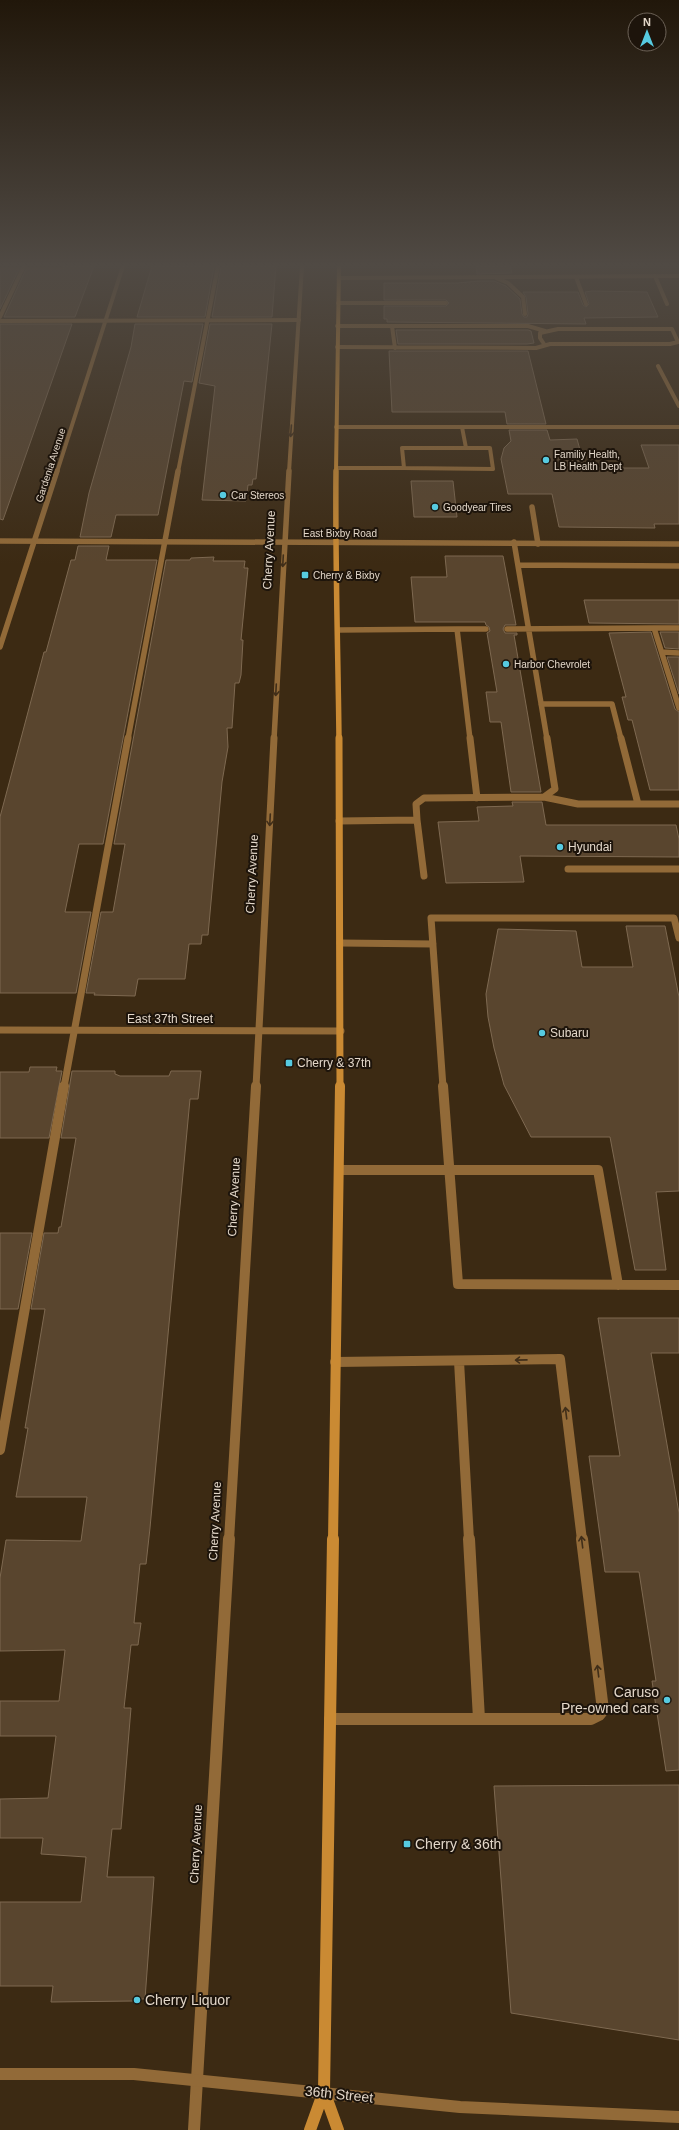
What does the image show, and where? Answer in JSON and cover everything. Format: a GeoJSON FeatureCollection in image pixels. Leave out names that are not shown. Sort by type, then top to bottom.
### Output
{"type":"FeatureCollection","features":[{"type":"Feature","properties":{"kind":"main road"},"geometry":{"type":"LineString","coordinates":[[310,2130],[324,2091],[339,1170],[341,1031],[338,630],[335,542],[337,468],[337,365]]}},
{"type":"Feature","properties":{"kind":"main road"},"geometry":{"type":"LineString","coordinates":[[324,2091],[338,2130]]}},
{"type":"Feature","properties":{"kind":"street","name":"Gardenia Avenue"},"geometry":{"type":"LineString","coordinates":[[0,647],[91,365]]}},
{"type":"Feature","properties":{"kind":"street"},"geometry":{"type":"LineString","coordinates":[[0,1450],[74,1030],[164,542],[199,365]]}},
{"type":"Feature","properties":{"kind":"street","name":"Cherry Avenue"},"geometry":{"type":"LineString","coordinates":[[194,2130],[259,1031],[284,542],[296,365]]}},
{"type":"Feature","properties":{"kind":"street"},"geometry":{"type":"LineString","coordinates":[[658,366],[679,406]]}},
{"type":"Feature","properties":{"kind":"street"},"geometry":{"type":"LineString","coordinates":[[336,427],[679,427]]}},
{"type":"Feature","properties":{"kind":"street"},"geometry":{"type":"LineString","coordinates":[[462,427],[466,448]]}},
{"type":"Feature","properties":{"kind":"street"},"geometry":{"type":"LineString","coordinates":[[337,468],[404,469],[493,469],[490,448],[402,448],[404,469]]}},
{"type":"Feature","properties":{"kind":"street"},"geometry":{"type":"LineString","coordinates":[[532,506],[538,544]]}},
{"type":"Feature","properties":{"kind":"street","name":"East Bixby Road"},"geometry":{"type":"LineString","coordinates":[[0,541],[514,542],[538,544],[679,544]]}},
{"type":"Feature","properties":{"kind":"street"},"geometry":{"type":"LineString","coordinates":[[514,542],[555,789],[544,797]]}},
{"type":"Feature","properties":{"kind":"street"},"geometry":{"type":"LineString","coordinates":[[518,565],[679,566]]}},
{"type":"Feature","properties":{"kind":"street"},"geometry":{"type":"LineString","coordinates":[[654,628],[679,708]]}},
{"type":"Feature","properties":{"kind":"street"},"geometry":{"type":"LineString","coordinates":[[507,629],[679,628]]}},
{"type":"Feature","properties":{"kind":"street"},"geometry":{"type":"LineString","coordinates":[[457,629],[477,798]]}},
{"type":"Feature","properties":{"kind":"street"},"geometry":{"type":"LineString","coordinates":[[338,630],[486,629]]}},
{"type":"Feature","properties":{"kind":"street"},"geometry":{"type":"LineString","coordinates":[[662,652],[679,653]]}},
{"type":"Feature","properties":{"kind":"street"},"geometry":{"type":"LineString","coordinates":[[541,704],[612,704],[638,804]]}},
{"type":"Feature","properties":{"kind":"street"},"geometry":{"type":"LineString","coordinates":[[424,876],[416,804],[424,798],[544,797],[560,803],[574,804],[679,804]]}},
{"type":"Feature","properties":{"kind":"street"},"geometry":{"type":"LineString","coordinates":[[339,821],[417,820]]}},
{"type":"Feature","properties":{"kind":"street"},"geometry":{"type":"LineString","coordinates":[[568,869],[679,869]]}},
{"type":"Feature","properties":{"kind":"street"},"geometry":{"type":"LineString","coordinates":[[679,938],[674,918],[431,918],[458,1284],[679,1285]]}},
{"type":"Feature","properties":{"kind":"street"},"geometry":{"type":"LineString","coordinates":[[340,943],[433,944]]}},
{"type":"Feature","properties":{"kind":"street","name":"East 37th Street"},"geometry":{"type":"LineString","coordinates":[[0,1030],[341,1031]]}},
{"type":"Feature","properties":{"kind":"street"},"geometry":{"type":"LineString","coordinates":[[339,1170],[598,1170],[618,1285]]}},
{"type":"Feature","properties":{"kind":"street"},"geometry":{"type":"LineString","coordinates":[[330,1719],[591,1719],[599,1715],[603,1710],[560,1359],[335,1362]]}},
{"type":"Feature","properties":{"kind":"street"},"geometry":{"type":"LineString","coordinates":[[459,1361],[479,1719]]}},
{"type":"Feature","properties":{"kind":"street","name":"36th Street"},"geometry":{"type":"LineString","coordinates":[[0,2074],[134,2074],[196,2081],[324,2091],[460,2107],[679,2117]]}},
{"type":"Feature","properties":{"kind":"building"},"geometry":{"type":"Polygon","coordinates":[[[0,365],[57,365],[3,520],[0,519],[0,365]]]}},
{"type":"Feature","properties":{"kind":"building"},"geometry":{"type":"Polygon","coordinates":[[[126,365],[195,365],[192,382],[184,381],[158,515],[116,515],[111,537],[80,537],[89,493],[126,365]]]}},
{"type":"Feature","properties":{"kind":"building"},"geometry":{"type":"Polygon","coordinates":[[[202,365],[268,365],[256,479],[253,479],[252,485],[248,485],[246,501],[202,500],[215,386],[199,383],[202,365]]]}},
{"type":"Feature","properties":{"kind":"building"},"geometry":{"type":"Polygon","coordinates":[[[390,365],[532,365],[546,424],[507,424],[505,412],[392,412],[390,365]]]}},
{"type":"Feature","properties":{"kind":"building"},"geometry":{"type":"Polygon","coordinates":[[[509,430],[547,430],[550,440],[577,439],[585,468],[649,468],[641,445],[679,445],[679,524],[654,524],[655,528],[559,527],[552,494],[508,494],[501,459],[504,448],[511,441],[509,430]]]}},
{"type":"Feature","properties":{"kind":"building"},"geometry":{"type":"Polygon","coordinates":[[[411,481],[453,481],[457,517],[414,517],[411,481]]]}},
{"type":"Feature","properties":{"kind":"building"},"geometry":{"type":"Polygon","coordinates":[[[78,546],[109,546],[106,560],[157,560],[103,844],[79,844],[65,912],[91,912],[76,993],[0,993],[0,817],[44,652],[46,652],[71,560],[75,560],[78,546]]]}},
{"type":"Feature","properties":{"kind":"building","name":"Harbor Chevrolet"},"geometry":{"type":"Polygon","coordinates":[[[445,556],[503,556],[516,625],[505,625],[503,629],[505,633],[517,633],[517,635],[514,635],[541,792],[511,792],[501,722],[490,722],[486,692],[497,692],[487,633],[490,631],[489,627],[485,622],[415,622],[411,577],[447,577],[445,556]]]}},
{"type":"Feature","properties":{"kind":"building"},"geometry":{"type":"Polygon","coordinates":[[[214,557],[213,561],[245,561],[244,568],[248,568],[241,640],[243,640],[241,675],[239,683],[235,683],[232,728],[227,728],[228,747],[222,782],[208,935],[202,935],[201,944],[189,944],[185,979],[138,979],[135,996],[94,995],[95,993],[86,993],[101,912],[113,912],[125,844],[114,844],[166,560],[190,560],[191,558],[214,557]]]}},
{"type":"Feature","properties":{"kind":"building"},"geometry":{"type":"Polygon","coordinates":[[[584,600],[679,600],[679,624],[589,623],[584,600]]]}},
{"type":"Feature","properties":{"kind":"building"},"geometry":{"type":"Polygon","coordinates":[[[651,632],[675,709],[679,712],[679,790],[650,790],[632,720],[628,720],[622,697],[626,697],[609,633],[651,632]]]}},
{"type":"Feature","properties":{"kind":"building"},"geometry":{"type":"Polygon","coordinates":[[[660,632],[679,632],[679,649],[665,648],[660,632]]]}},
{"type":"Feature","properties":{"kind":"building"},"geometry":{"type":"Polygon","coordinates":[[[667,657],[679,657],[679,694],[667,657]]]}},
{"type":"Feature","properties":{"kind":"building","name":"Hyundai"},"geometry":{"type":"Polygon","coordinates":[[[512,802],[542,802],[546,825],[676,825],[679,839],[679,857],[520,856],[524,882],[446,883],[438,822],[479,821],[477,807],[513,806],[512,802]]]}},
{"type":"Feature","properties":{"kind":"building"},"geometry":{"type":"Polygon","coordinates":[[[626,926],[665,926],[679,997],[679,1191],[656,1192],[666,1270],[635,1270],[610,1137],[531,1137],[504,1085],[494,1048],[488,1017],[486,994],[498,929],[576,931],[582,967],[633,967],[626,926]]]}},
{"type":"Feature","properties":{"kind":"building"},"geometry":{"type":"Polygon","coordinates":[[[30,1067],[57,1067],[56,1071],[62,1071],[49,1138],[0,1138],[0,1072],[29,1072],[30,1067]]]}},
{"type":"Feature","properties":{"kind":"building"},"geometry":{"type":"Polygon","coordinates":[[[72,1071],[115,1071],[115,1074],[120,1076],[169,1076],[171,1071],[201,1071],[198,1099],[190,1099],[150,1528],[146,1564],[140,1564],[134,1623],[141,1623],[138,1645],[131,1645],[124,1708],[131,1708],[121,1829],[112,1829],[107,1877],[154,1877],[145,1999],[134,1999],[134,2001],[51,2002],[53,1986],[0,1986],[0,1902],[81,1902],[86,1857],[41,1854],[43,1838],[0,1838],[0,1799],[48,1798],[56,1736],[0,1736],[0,1701],[59,1701],[65,1650],[0,1651],[0,1578],[6,1540],[81,1541],[87,1497],[16,1497],[28,1428],[25,1428],[45,1309],[31,1309],[44,1233],[58,1233],[59,1227],[61,1227],[76,1138],[61,1138],[72,1071]]]}},
{"type":"Feature","properties":{"kind":"building"},"geometry":{"type":"Polygon","coordinates":[[[0,1233],[32,1233],[18,1309],[0,1309],[0,1233]]]}},
{"type":"Feature","properties":{"kind":"building"},"geometry":{"type":"Polygon","coordinates":[[[598,1318],[679,1318],[679,1353],[651,1353],[679,1513],[679,1770],[666,1771],[652,1681],[656,1681],[639,1572],[605,1572],[589,1456],[620,1456],[598,1318]]]}},
{"type":"Feature","properties":{"kind":"building","name":"Caruso Pre-owned cars"},"geometry":{"type":"Polygon","coordinates":[[[679,1785],[679,2040],[511,2013],[494,1786],[679,1785]]]}},
{"type":"Feature","properties":{"kind":"place","name":"Familiy Health, LB Health Dept"},"geometry":{"type":"Point","coordinates":[546,460]}},
{"type":"Feature","properties":{"kind":"place","name":"Car Stereos"},"geometry":{"type":"Point","coordinates":[223,495]}},
{"type":"Feature","properties":{"kind":"place","name":"Goodyear Tires"},"geometry":{"type":"Point","coordinates":[435,507]}},
{"type":"Feature","properties":{"kind":"place","name":"Cherry & Bixby"},"geometry":{"type":"Point","coordinates":[305,575]}},
{"type":"Feature","properties":{"kind":"place","name":"Harbor Chevrolet"},"geometry":{"type":"Point","coordinates":[506,664]}},
{"type":"Feature","properties":{"kind":"place","name":"Hyundai"},"geometry":{"type":"Point","coordinates":[560,847]}},
{"type":"Feature","properties":{"kind":"place","name":"Subaru"},"geometry":{"type":"Point","coordinates":[542,1033]}},
{"type":"Feature","properties":{"kind":"place","name":"Cherry & 37th"},"geometry":{"type":"Point","coordinates":[289,1063]}},
{"type":"Feature","properties":{"kind":"place","name":"Caruso Pre-owned cars"},"geometry":{"type":"Point","coordinates":[667,1700]}},
{"type":"Feature","properties":{"kind":"place","name":"Cherry & 36th"},"geometry":{"type":"Point","coordinates":[407,1844]}},
{"type":"Feature","properties":{"kind":"place","name":"Cherry Liquor"},"geometry":{"type":"Point","coordinates":[137,2000]}}]}
